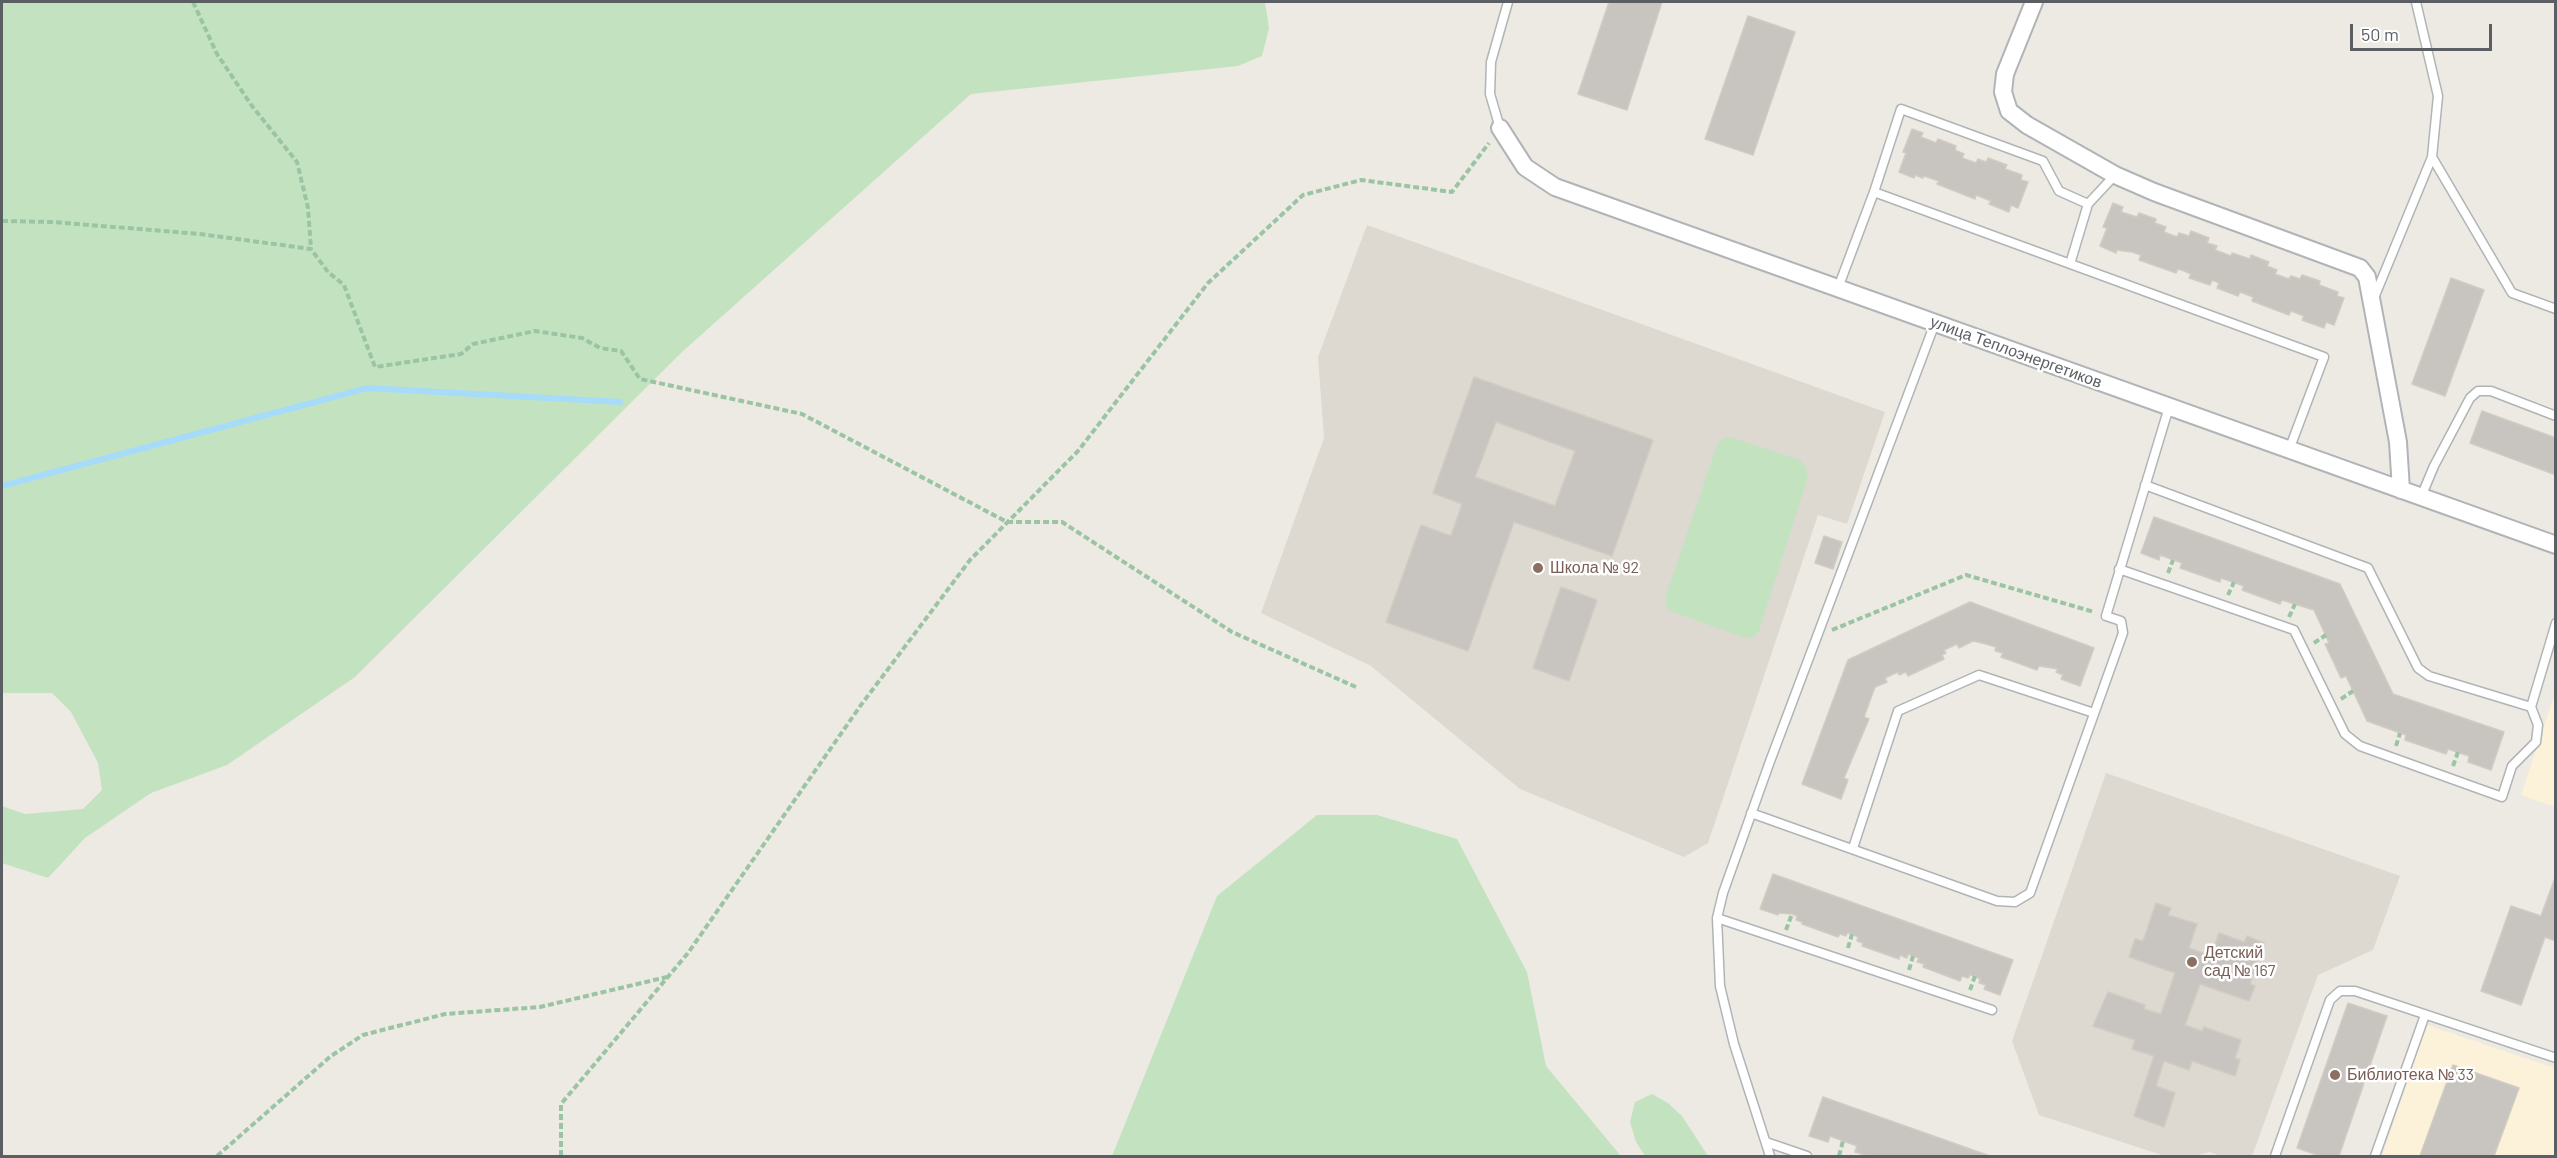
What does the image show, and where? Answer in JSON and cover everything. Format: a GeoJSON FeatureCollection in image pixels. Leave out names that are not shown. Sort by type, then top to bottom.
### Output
{"type":"FeatureCollection","features":[{"type":"Feature","properties":{"kind":"street"},"geometry":{"type":"LineString","coordinates":[[2034,2],[2005,74],[2003,92],[2009,111],[2027,125],[2115,175],[2154,192],[2360,268],[2367,277],[2398,442],[2401,490]]}},
{"type":"Feature","properties":{"kind":"street","name":"улица Теплоэнергетиков"},"geometry":{"type":"LineString","coordinates":[[1500,128],[1524,167],[1555,187],[2556,545]]}},
{"type":"Feature","properties":{"kind":"lane"},"geometry":{"type":"LineString","coordinates":[[1500,128],[1490,94],[1491,62],[1508,2]]}},
{"type":"Feature","properties":{"kind":"lane"},"geometry":{"type":"LineString","coordinates":[[2372,304],[2432,157],[2439,96],[2416,2]]}},
{"type":"Feature","properties":{"kind":"lane"},"geometry":{"type":"LineString","coordinates":[[1838,288],[1874,192],[1901,109],[2043,161],[2059,191],[2088,204]]}},
{"type":"Feature","properties":{"kind":"lane"},"geometry":{"type":"LineString","coordinates":[[2432,157],[2512,293],[2556,309]]}},
{"type":"Feature","properties":{"kind":"lane"},"geometry":{"type":"LineString","coordinates":[[2070,264],[2088,204],[2115,175]]}},
{"type":"Feature","properties":{"kind":"lane"},"geometry":{"type":"LineString","coordinates":[[1874,192],[2324,357],[2289,450]]}},
{"type":"Feature","properties":{"kind":"lane"},"geometry":{"type":"LineString","coordinates":[[1770,1156],[1734,1044],[1720,986],[1716,918],[1751,813],[1935,323]]}},
{"type":"Feature","properties":{"kind":"lane"},"geometry":{"type":"LineString","coordinates":[[2421,497],[2434,466],[2470,398],[2478,391],[2491,391],[2556,416]]}},
{"type":"Feature","properties":{"kind":"lane"},"geometry":{"type":"LineString","coordinates":[[1751,813],[1997,901],[2015,902],[2030,893],[2123,633],[2121,621],[2106,616],[2169,407]]}},
{"type":"Feature","properties":{"kind":"lane"},"geometry":{"type":"LineString","coordinates":[[2145,485],[2368,568],[2418,668],[2429,676],[2531,707]]}},
{"type":"Feature","properties":{"kind":"lane"},"geometry":{"type":"LineString","coordinates":[[2119,569],[2294,630],[2345,734],[2360,746],[2502,797],[2512,766],[2536,742],[2538,725],[2531,707],[2556,623]]}},
{"type":"Feature","properties":{"kind":"lane"},"geometry":{"type":"LineString","coordinates":[[1853,848],[1898,711],[1979,675],[2094,712]]}},
{"type":"Feature","properties":{"kind":"lane"},"geometry":{"type":"LineString","coordinates":[[1716,918],[1992,1010]]}},
{"type":"Feature","properties":{"kind":"lane"},"geometry":{"type":"LineString","coordinates":[[2277,1156],[2330,1000],[2340,991],[2355,991],[2556,1058]]}},
{"type":"Feature","properties":{"kind":"lane"},"geometry":{"type":"LineString","coordinates":[[2375,1156],[2425,1015]]}},
{"type":"Feature","properties":{"kind":"lane"},"geometry":{"type":"LineString","coordinates":[[1766,1142],[1807,1156]]}},
{"type":"Feature","properties":{"kind":"path"},"geometry":{"type":"LineString","coordinates":[[194,2],[217,54],[252,105],[297,162],[308,208],[311,249],[328,272],[344,285],[375,367],[461,354],[473,344],[535,332],[582,338],[600,348],[621,351],[640,380],[802,414],[1007,522],[1062,522],[1232,632],[1356,687]]}},
{"type":"Feature","properties":{"kind":"path"},"geometry":{"type":"LineString","coordinates":[[561,1156],[561,1104],[695,944],[868,696],[970,560],[1078,451],[1208,283],[1303,195],[1361,180],[1452,192],[1500,128]]}},
{"type":"Feature","properties":{"kind":"path"},"geometry":{"type":"LineString","coordinates":[[2,221],[53,222],[200,234],[267,245],[311,249]]}},
{"type":"Feature","properties":{"kind":"path"},"geometry":{"type":"LineString","coordinates":[[1817,636],[1966,575],[2106,616]]}},
{"type":"Feature","properties":{"kind":"path"},"geometry":{"type":"LineString","coordinates":[[217,1156],[331,1056],[363,1035],[445,1014],[540,1007],[668,977]]}},
{"type":"Feature","properties":{"kind":"path"},"geometry":{"type":"LineString","coordinates":[[1839,1156],[1843,1141]]}},
{"type":"Feature","properties":{"kind":"shaded area","name":"Школа № 92"},"geometry":{"type":"Polygon","coordinates":[[[1367,225],[1885,412],[1847,524],[1818,515],[1708,843],[1684,857],[1520,789],[1371,666],[1261,613],[1324,438],[1318,357],[1367,225]]]}},
{"type":"Feature","properties":{"kind":"shaded area"},"geometry":{"type":"Polygon","coordinates":[[[2555,693],[2555,807],[2521,795],[2555,693]]]}},
{"type":"Feature","properties":{"kind":"shaded area","name":"Детский сад № 167"},"geometry":{"type":"Polygon","coordinates":[[[2106,773],[2400,876],[2373,950],[2318,975],[2252,1156],[2221,1156],[2209,1152],[2196,1156],[2165,1156],[2039,1115],[2012,1041],[2106,773]]]}},
{"type":"Feature","properties":{"kind":"shaded area"},"geometry":{"type":"Polygon","coordinates":[[[2427,1025],[2555,1068],[2555,1156],[2382,1156],[2427,1025]]]}},
{"type":"Feature","properties":{"kind":"green space"},"geometry":{"type":"Polygon","coordinates":[[[2,2],[1265,2],[1269,28],[1262,56],[1238,66],[971,94],[682,352],[355,677],[227,765],[151,793],[85,838],[48,878],[2,863],[2,806],[25,814],[83,809],[102,790],[98,763],[71,712],[52,693],[2,693],[2,2]]]}},
{"type":"Feature","properties":{"kind":"green space"},"geometry":{"type":"Polygon","coordinates":[[[1730,437],[1800,460],[1806,467],[1808,477],[1759,631],[1754,637],[1745,638],[1670,611],[1665,605],[1666,595],[1717,445],[1722,439],[1730,437]]]}},
{"type":"Feature","properties":{"kind":"green space"},"geometry":{"type":"Polygon","coordinates":[[[1317,815],[1377,815],[1457,839],[1527,972],[1546,1066],[1621,1156],[1112,1156],[1217,896],[1317,815]]]}},
{"type":"Feature","properties":{"kind":"green space"},"geometry":{"type":"Polygon","coordinates":[[[1652,1094],[1668,1103],[1682,1116],[1708,1156],[1645,1156],[1636,1142],[1630,1122],[1635,1102],[1652,1094]]]}},
{"type":"Feature","properties":{"kind":"building"},"geometry":{"type":"Polygon","coordinates":[[[1609,2],[1662,2],[1627,110],[1578,94],[1609,2]]]}},
{"type":"Feature","properties":{"kind":"building"},"geometry":{"type":"Polygon","coordinates":[[[1748,16],[1795,32],[1753,155],[1705,139],[1748,16]]]}},
{"type":"Feature","properties":{"kind":"building"},"geometry":{"type":"Polygon","coordinates":[[[1912,129],[1923,133],[1921,137],[1936,143],[1938,139],[1956,146],[1955,150],[1964,154],[1962,158],[1976,163],[1978,159],[1986,162],[1988,158],[2007,165],[2005,169],[2022,175],[2021,180],[2028,182],[2018,208],[2011,205],[2009,212],[1989,204],[1991,201],[1976,195],[1975,199],[1937,184],[1939,181],[1924,176],[1923,178],[1915,175],[1914,178],[1899,172],[1906,153],[1903,152],[1912,129]]]}},
{"type":"Feature","properties":{"kind":"building"},"geometry":{"type":"Polygon","coordinates":[[[2113,203],[2123,207],[2121,212],[2137,217],[2139,213],[2156,219],[2155,223],[2166,227],[2164,232],[2177,237],[2179,233],[2189,236],[2191,231],[2209,238],[2207,243],[2217,246],[2215,250],[2231,256],[2232,253],[2250,259],[2251,255],[2269,262],[2267,266],[2277,270],[2275,274],[2289,279],[2291,276],[2300,279],[2302,275],[2320,281],[2319,285],[2338,292],[2337,296],[2344,298],[2334,325],[2326,322],[2324,328],[2302,320],[2304,316],[2291,311],[2289,315],[2252,301],[2253,297],[2240,292],[2238,296],[2217,288],[2219,283],[2212,280],[2210,285],[2189,278],[2191,274],[2184,271],[2178,269],[2176,273],[2139,260],[2141,255],[2117,250],[2116,253],[2100,246],[2107,228],[2103,227],[2113,203]]]}},
{"type":"Feature","properties":{"kind":"building"},"geometry":{"type":"Polygon","coordinates":[[[2451,278],[2484,290],[2445,396],[2412,384],[2451,278]]]}},
{"type":"Feature","properties":{"kind":"building"},"geometry":{"type":"Polygon","coordinates":[[[1474,377],[1653,440],[1612,556],[1514,522],[1468,651],[1386,622],[1421,525],[1451,536],[1462,504],[1433,493],[1474,377]],[[1496,422],[1475,477],[1555,506],[1575,451],[1496,422]]]}},
{"type":"Feature","properties":{"kind":"building"},"geometry":{"type":"Polygon","coordinates":[[[2482,411],[2556,438],[2556,475],[2470,443],[2482,411]]]}},
{"type":"Feature","properties":{"kind":"building"},"geometry":{"type":"Polygon","coordinates":[[[2154,517],[2340,584],[2393,694],[2504,732],[2491,770],[2468,762],[2469,756],[2448,749],[2446,754],[2405,740],[2406,735],[2367,721],[2346,676],[2341,678],[2325,644],[2329,643],[2314,610],[2282,600],[2280,604],[2242,590],[2244,586],[2221,578],[2220,582],[2180,568],[2182,563],[2160,555],[2159,560],[2141,553],[2154,517]]]}},
{"type":"Feature","properties":{"kind":"building"},"geometry":{"type":"Polygon","coordinates":[[[1824,536],[1842,542],[1833,569],[1815,563],[1824,536]]]}},
{"type":"Feature","properties":{"kind":"building"},"geometry":{"type":"Polygon","coordinates":[[[1561,587],[1597,600],[1569,681],[1533,668],[1561,587]]]}},
{"type":"Feature","properties":{"kind":"building"},"geometry":{"type":"Polygon","coordinates":[[[1970,602],[2094,648],[2080,686],[2061,679],[2063,675],[2056,672],[2058,669],[2039,666],[2037,670],[2001,657],[2003,653],[1995,651],[1996,647],[1973,641],[1959,648],[1957,644],[1944,650],[1946,653],[1942,655],[1944,659],[1908,676],[1906,672],[1899,675],[1898,672],[1885,678],[1887,682],[1875,687],[1864,717],[1869,719],[1844,778],[1848,780],[1841,799],[1802,784],[1848,660],[1970,602]]]}},
{"type":"Feature","properties":{"kind":"building"},"geometry":{"type":"Polygon","coordinates":[[[1773,874],[2013,960],[2000,995],[1984,989],[1986,985],[1979,983],[1980,979],[1975,976],[1970,975],[1968,978],[1962,976],[1960,981],[1923,967],[1924,964],[1917,962],[1919,958],[1908,954],[1907,958],[1900,955],[1899,959],[1862,946],[1863,943],[1857,941],[1858,937],[1852,934],[1847,933],[1846,936],[1840,934],[1838,937],[1802,924],[1796,920],[1797,916],[1792,914],[1779,913],[1778,915],[1760,909],[1773,874]]]}},
{"type":"Feature","properties":{"kind":"building"},"geometry":{"type":"Polygon","coordinates":[[[2556,875],[2556,941],[2545,937],[2521,1005],[2481,991],[2511,906],[2541,916],[2556,875]]]}},
{"type":"Feature","properties":{"kind":"building"},"geometry":{"type":"Polygon","coordinates":[[[2156,903],[2171,908],[2168,915],[2197,924],[2189,948],[2211,956],[2219,933],[2244,942],[2247,936],[2264,943],[2250,984],[2255,986],[2249,1001],[2200,984],[2185,1025],[2202,1031],[2204,1027],[2241,1040],[2235,1058],[2240,1060],[2235,1076],[2192,1061],[2189,1070],[2164,1061],[2156,1086],[2175,1093],[2164,1127],[2134,1116],[2154,1056],[2132,1049],[2135,1040],[2093,1026],[2108,992],[2145,1005],[2144,1009],[2161,1014],[2175,973],[2129,957],[2135,939],[2143,941],[2156,903]]]}},
{"type":"Feature","properties":{"kind":"building"},"geometry":{"type":"Polygon","coordinates":[[[2348,1003],[2387,1016],[2339,1156],[2320,1156],[2297,1148],[2348,1003]]]}},
{"type":"Feature","properties":{"kind":"building"},"geometry":{"type":"Polygon","coordinates":[[[2453,1065],[2519,1088],[2494,1156],[2420,1156],[2453,1065]]]}},
{"type":"Feature","properties":{"kind":"building"},"geometry":{"type":"Polygon","coordinates":[[[1823,1097],[1990,1156],[1868,1156],[1855,1152],[1857,1146],[1830,1136],[1828,1142],[1809,1136],[1823,1097]]]}},
{"type":"Feature","properties":{"kind":"waterway"},"geometry":{"type":"LineString","coordinates":[[2,486],[367,388],[620,402]]}},
{"type":"Feature","properties":{"kind":"place","name":"Школа № 92"},"geometry":{"type":"Point","coordinates":[1538,568]}},
{"type":"Feature","properties":{"kind":"place","name":"Детский сад № 167"},"geometry":{"type":"Point","coordinates":[2192,962]}},
{"type":"Feature","properties":{"kind":"place","name":"Библиотека № 33"},"geometry":{"type":"Point","coordinates":[2335,1075]}}]}
